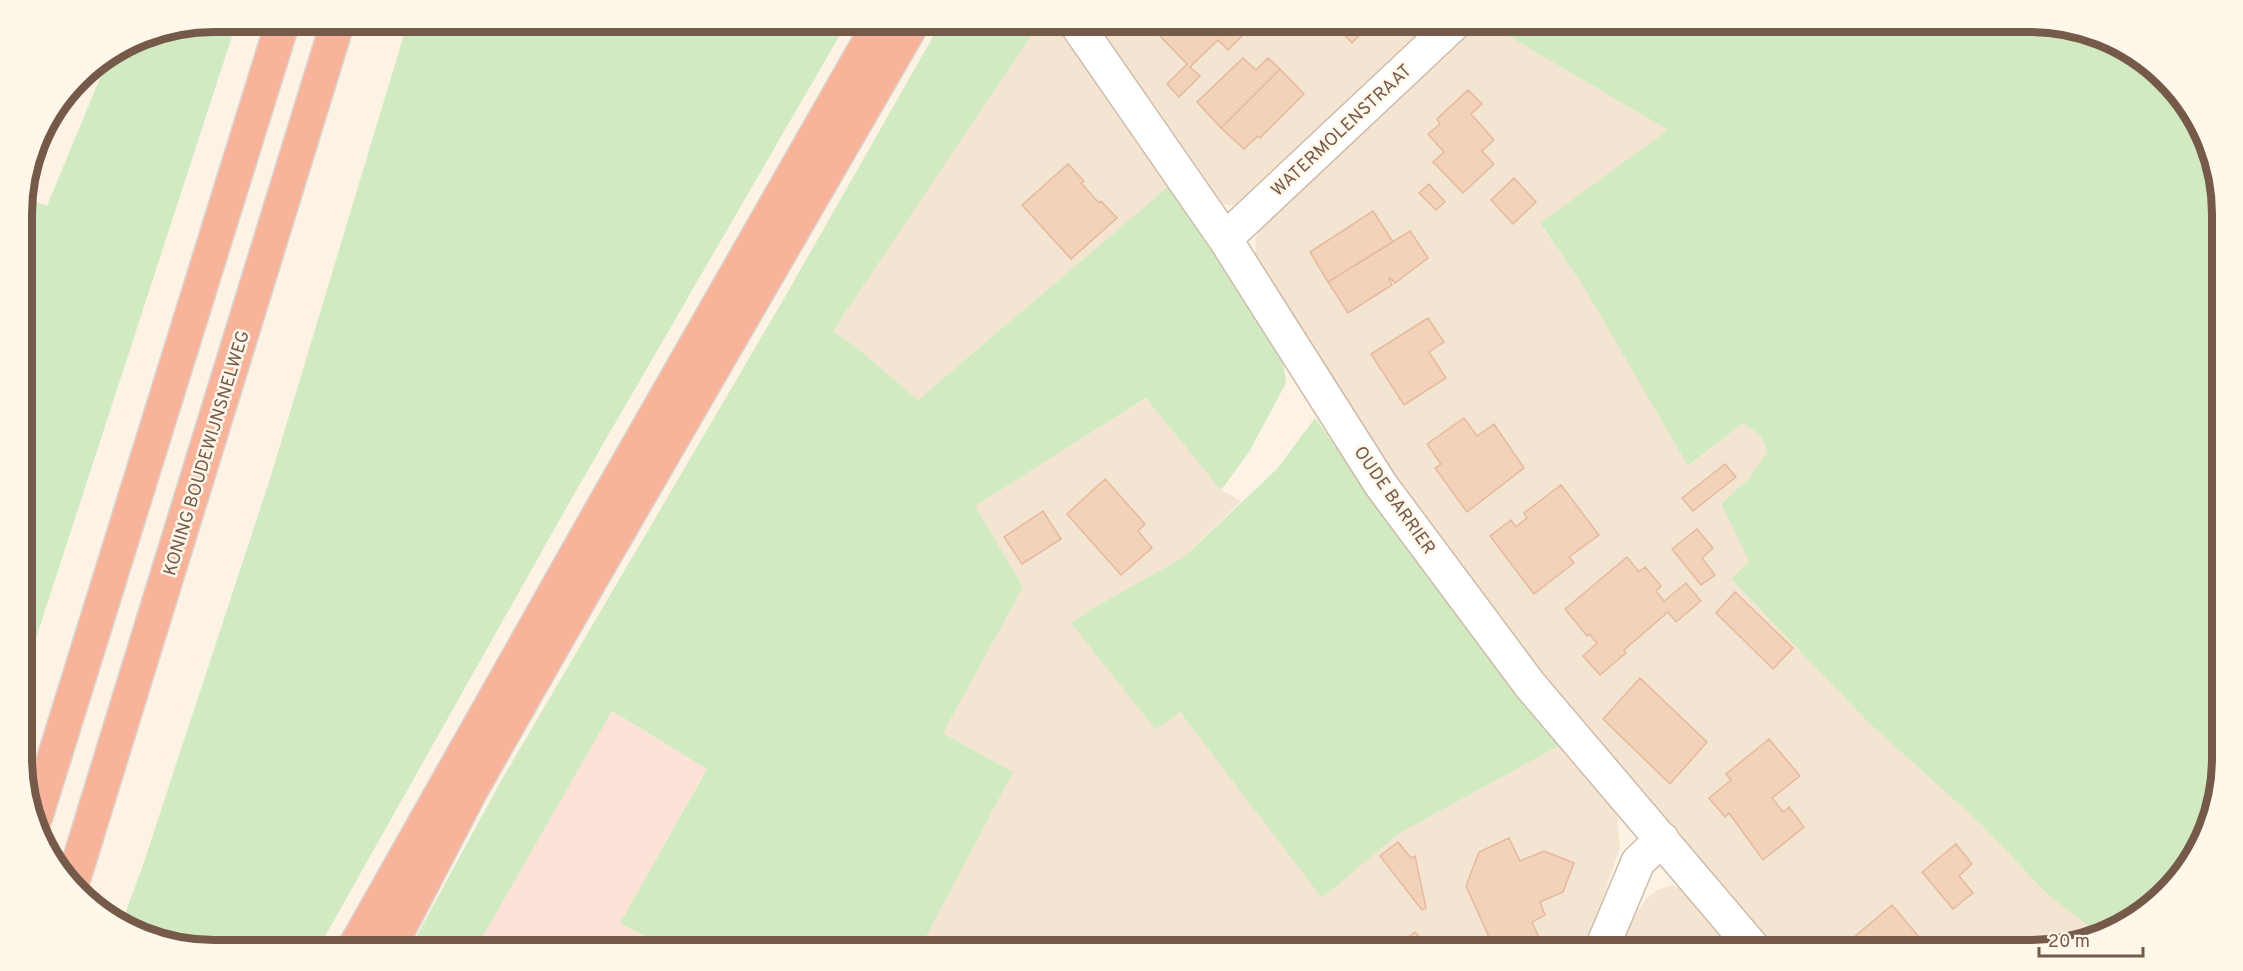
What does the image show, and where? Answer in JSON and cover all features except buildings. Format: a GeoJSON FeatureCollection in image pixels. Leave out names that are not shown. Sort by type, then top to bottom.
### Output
{"type":"FeatureCollection","features":[{"type":"Feature","properties":{"kind":"highway"},"geometry":{"type":"LineString","coordinates":[[39,807],[280,31]]}},
{"type":"Feature","properties":{"kind":"highway","name":"KONING BOUDEWIJNSNELWEG"},"geometry":{"type":"LineString","coordinates":[[75,875],[335,31]]}},
{"type":"Feature","properties":{"kind":"highway"},"geometry":{"type":"LineString","coordinates":[[359,940],[875,31]]}},
{"type":"Feature","properties":{"kind":"highway"},"geometry":{"type":"LineString","coordinates":[[393,940],[471,790],[579,599],[908,31]]}},
{"type":"Feature","properties":{"kind":"street","name":"OUDE BARRIER"},"geometry":{"type":"LineString","coordinates":[[1081,31],[1225,239],[1381,485],[1530,685],[1746,939]]}},
{"type":"Feature","properties":{"kind":"street","name":"WATERMOLENSTRAAT"},"geometry":{"type":"LineString","coordinates":[[1225,239],[1446,31]]}},
{"type":"Feature","properties":{"kind":"street"},"geometry":{"type":"LineString","coordinates":[[1606,939],[1638,862],[1662,839]]}},
{"type":"Feature","properties":{"kind":"shaded area"},"geometry":{"type":"Polygon","coordinates":[[[1034,31],[1063,31],[1169,186],[918,400],[856,347],[833,331],[1034,31]]]}},
{"type":"Feature","properties":{"kind":"shaded area"},"geometry":{"type":"Polygon","coordinates":[[[1102,31],[1429,31],[1239,208],[1223,204],[1102,31]]]}},
{"type":"Feature","properties":{"kind":"shaded area"},"geometry":{"type":"Polygon","coordinates":[[[1458,31],[1500,31],[1668,130],[1540,224],[1585,289],[1689,466],[1743,423],[1762,437],[1767,452],[1749,478],[1721,504],[1749,561],[1731,579],[1868,722],[1983,826],[2048,895],[2092,928],[2042,939],[1763,939],[1543,673],[1445,550],[1382,460],[1255,256],[1259,229],[1458,31]]]}},
{"type":"Feature","properties":{"kind":"shaded area"},"geometry":{"type":"Polygon","coordinates":[[[1147,398],[1221,490],[1241,501],[1184,557],[1095,607],[1156,730],[1180,712],[1322,897],[1398,834],[1562,744],[1617,814],[1620,847],[1590,939],[924,940],[1013,772],[943,733],[1023,587],[974,506],[1147,398]]]}},
{"type":"Feature","properties":{"kind":"shaded area"},"geometry":{"type":"Polygon","coordinates":[[[611,711],[707,768],[620,923],[652,940],[481,940],[611,711]]]}},
{"type":"Feature","properties":{"kind":"shaded area"},"geometry":{"type":"Polygon","coordinates":[[[1673,885],[1695,897],[1728,939],[1623,939],[1629,923],[1646,899],[1657,890],[1673,885]]]}},
{"type":"Feature","properties":{"kind":"green space"},"geometry":{"type":"Polygon","coordinates":[[[234,31],[31,653],[32,201],[47,206],[104,68],[133,50],[166,38],[189,33],[234,31]]]}},
{"type":"Feature","properties":{"kind":"green space"},"geometry":{"type":"Polygon","coordinates":[[[405,31],[842,31],[573,496],[324,940],[213,940],[178,936],[144,926],[124,916],[270,479],[405,31]]]}},
{"type":"Feature","properties":{"kind":"green space"},"geometry":{"type":"Polygon","coordinates":[[[936,31],[1034,31],[833,331],[856,347],[918,400],[1169,186],[1282,354],[1286,383],[1249,452],[1221,490],[1146,398],[975,506],[1023,587],[943,733],[1013,772],[924,940],[652,940],[620,923],[707,769],[612,711],[481,940],[415,940],[501,781],[782,302],[936,31]]]}},
{"type":"Feature","properties":{"kind":"green space"},"geometry":{"type":"Polygon","coordinates":[[[1500,31],[2030,31],[2054,33],[2088,41],[2121,56],[2158,85],[2187,122],[2198,144],[2205,166],[2212,213],[2212,758],[2208,793],[2202,816],[2187,849],[2158,886],[2121,915],[2092,928],[2048,895],[1983,826],[1868,722],[1731,579],[1749,561],[1721,504],[1749,478],[1767,452],[1762,437],[1743,423],[1688,466],[1585,289],[1540,223],[1668,130],[1500,31]]]}},
{"type":"Feature","properties":{"kind":"green space"},"geometry":{"type":"Polygon","coordinates":[[[1315,418],[1472,637],[1562,744],[1398,834],[1322,898],[1180,712],[1156,730],[1071,623],[1184,557],[1277,469],[1315,418]]]}}]}
